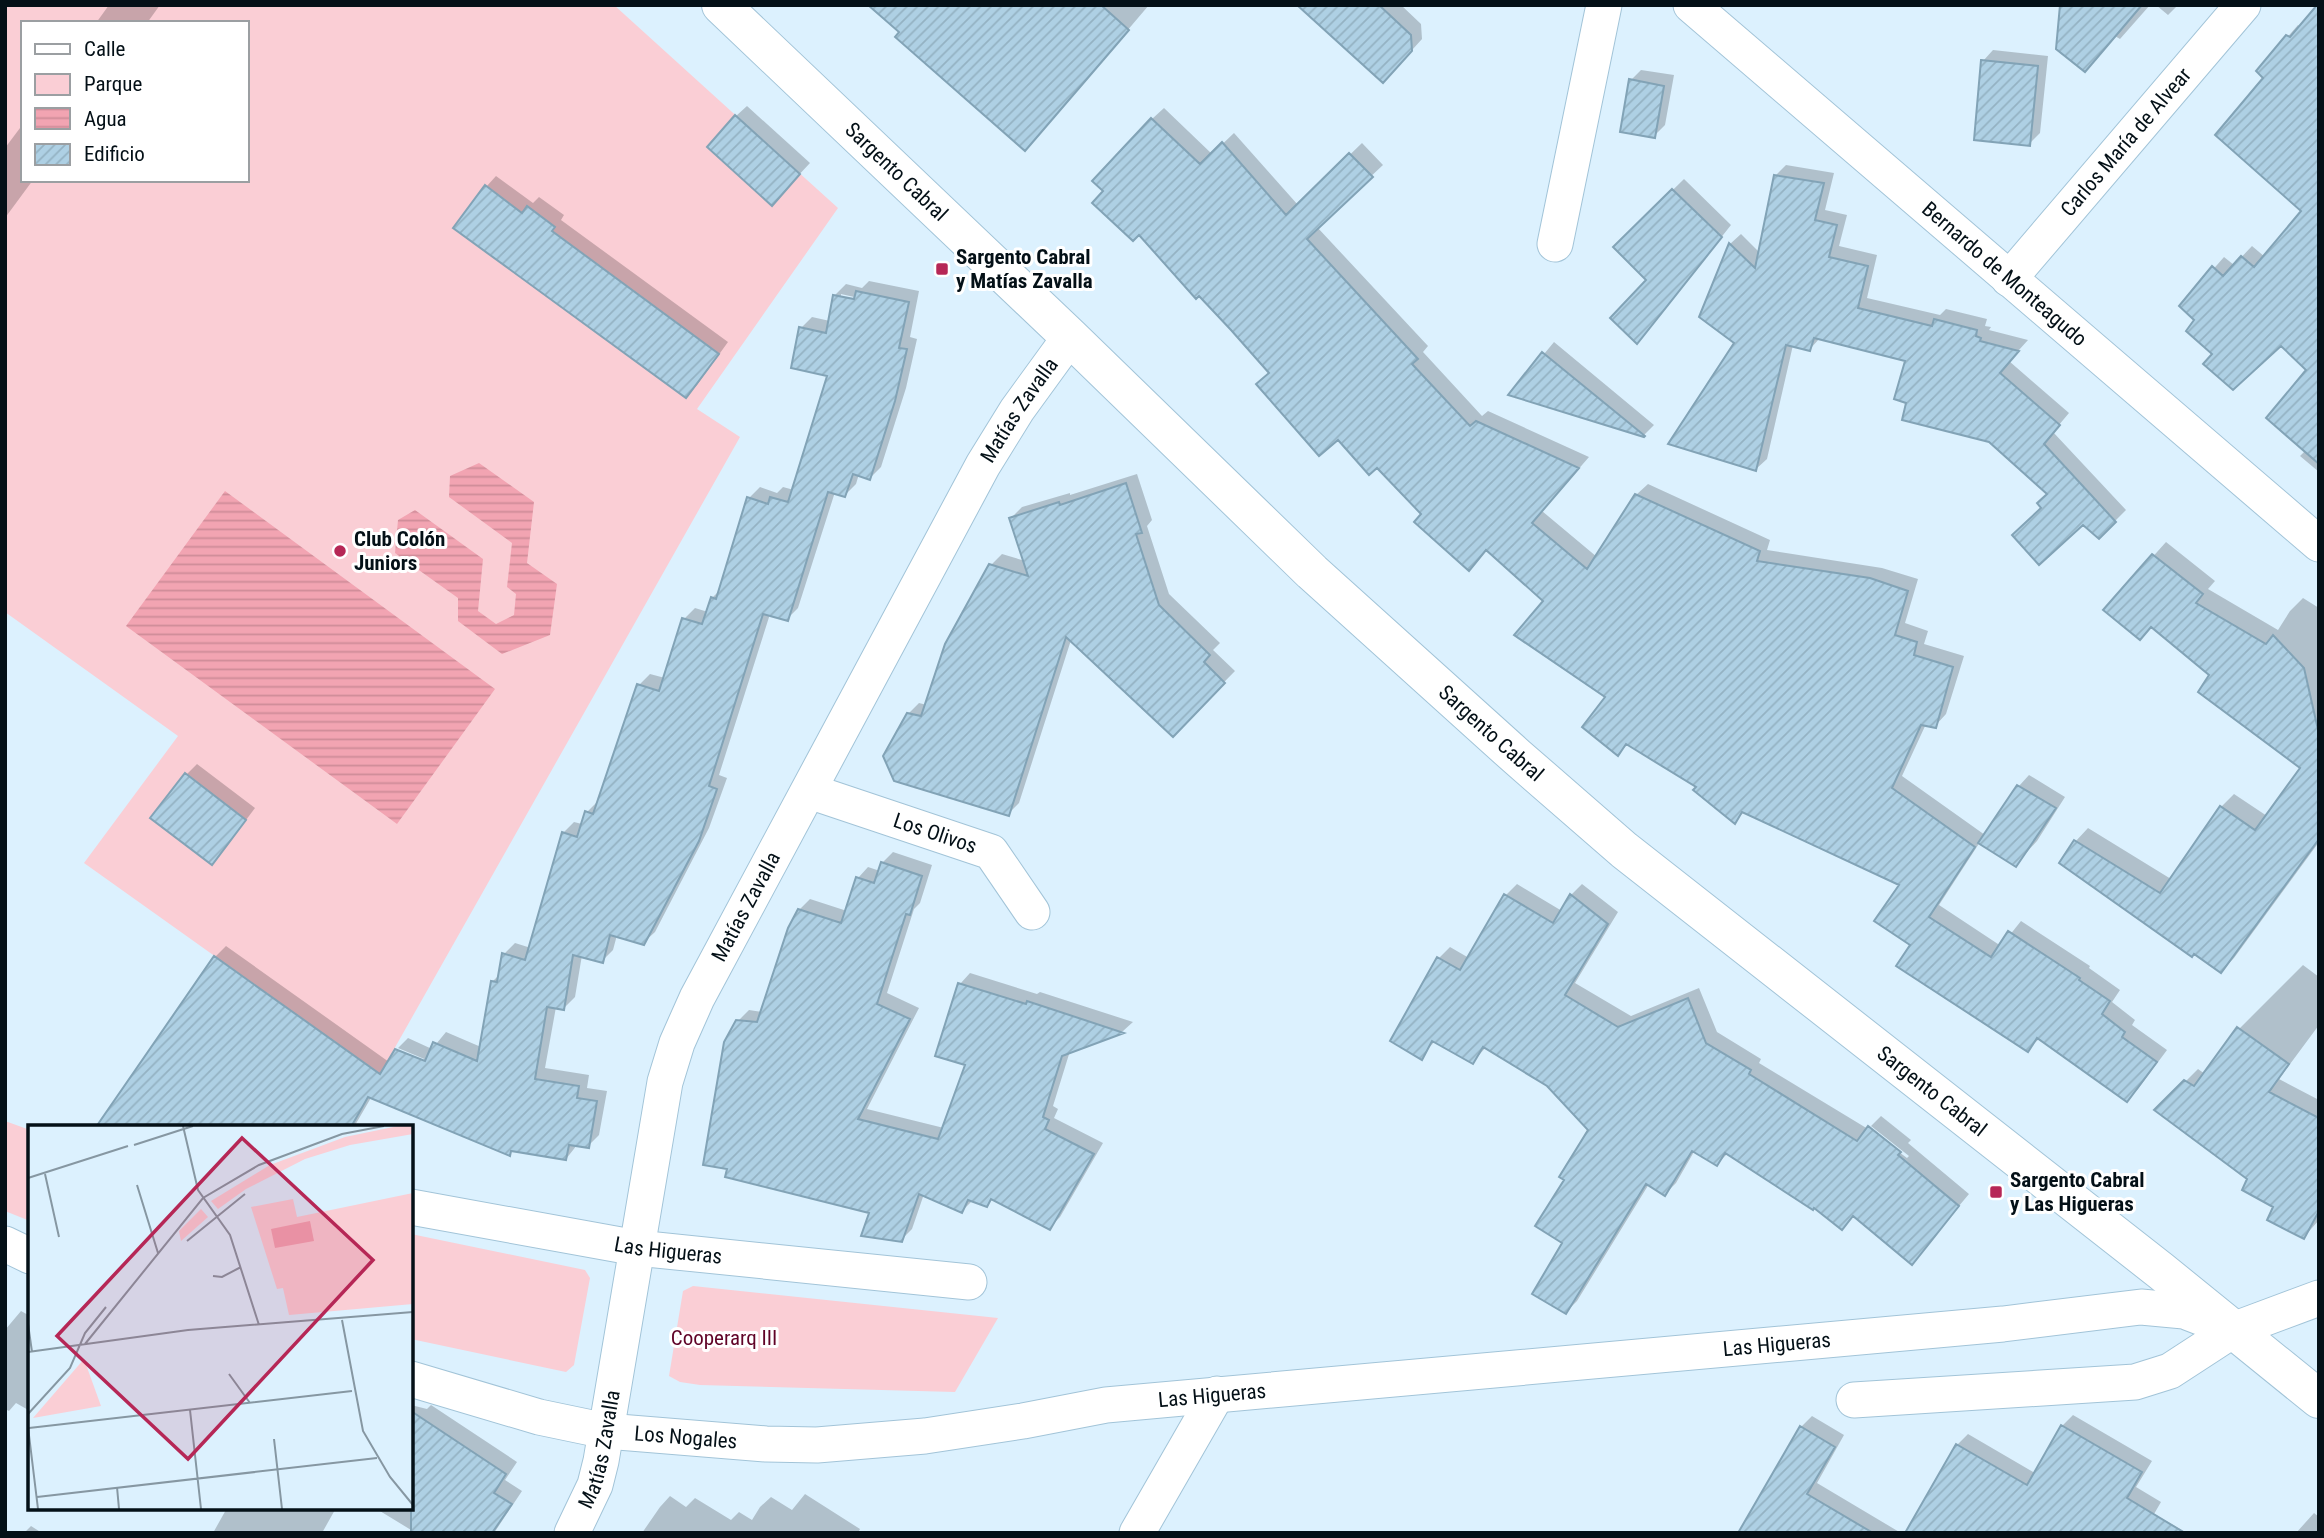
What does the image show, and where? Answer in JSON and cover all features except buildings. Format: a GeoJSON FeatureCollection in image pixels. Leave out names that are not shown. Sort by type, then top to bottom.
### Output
{"type":"FeatureCollection","features":[{"type":"Feature","properties":{"kind":"main road","name":"Sargento Cabral"},"geometry":{"type":"LineString","coordinates":[[721,5],[1312,572],[1516,756],[1624,850],[2161,1271],[2319,1399]]}},
{"type":"Feature","properties":{"kind":"street"},"geometry":{"type":"LineString","coordinates":[[1555,244],[1604,5]]}},
{"type":"Feature","properties":{"kind":"street","name":"Bernardo de Monteagudo"},"geometry":{"type":"LineString","coordinates":[[1691,5],[2319,544]]}},
{"type":"Feature","properties":{"kind":"street","name":"Carlos María de Alvear"},"geometry":{"type":"LineString","coordinates":[[2009,279],[2243,5]]}},
{"type":"Feature","properties":{"kind":"street","name":"Matías Zavalla"},"geometry":{"type":"LineString","coordinates":[[572,1533],[595,1485],[665,1082],[677,1043],[697,998],[983,465],[1017,410],[1070,337]]}},
{"type":"Feature","properties":{"kind":"street","name":"Los Olivos"},"geometry":{"type":"LineString","coordinates":[[809,792],[991,852],[1032,912]]}},
{"type":"Feature","properties":{"kind":"street","name":"Las Higueras"},"geometry":{"type":"LineString","coordinates":[[413,1207],[636,1248],[970,1282]]}},
{"type":"Feature","properties":{"kind":"street"},"geometry":{"type":"LineString","coordinates":[[5,1244],[28,1255]]}},
{"type":"Feature","properties":{"kind":"street"},"geometry":{"type":"LineString","coordinates":[[1854,1401],[2135,1382],[2170,1371],[2233,1330],[2319,1298]]}},
{"type":"Feature","properties":{"kind":"street","name":"Las Higueras"},"geometry":{"type":"LineString","coordinates":[[925,1436],[1107,1405],[2003,1324],[2141,1307],[2184,1311],[2233,1330]]}},
{"type":"Feature","properties":{"kind":"street","name":"Los Nogales"},"geometry":{"type":"LineString","coordinates":[[413,1380],[539,1417],[606,1431],[766,1444],[817,1445],[925,1436]]}},
{"type":"Feature","properties":{"kind":"street"},"geometry":{"type":"LineString","coordinates":[[1137,1533],[1217,1394]]}},
{"type":"Feature","properties":{"kind":"green space","name":"Club Colón Juniors"},"geometry":{"type":"Polygon","coordinates":[[[5,5],[614,5],[838,208],[697,409],[740,437],[380,1074],[84,863],[178,736],[5,612],[5,5]]]}},
{"type":"Feature","properties":{"kind":"green space"},"geometry":{"type":"Polygon","coordinates":[[[5,1121],[28,1129],[28,1220],[5,1211],[5,1121]]]}},
{"type":"Feature","properties":{"kind":"green space"},"geometry":{"type":"Polygon","coordinates":[[[413,1234],[585,1270],[590,1278],[574,1365],[566,1372],[413,1339],[413,1234]]]}},
{"type":"Feature","properties":{"kind":"green space","name":"Cooperarq III"},"geometry":{"type":"Polygon","coordinates":[[[693,1286],[998,1318],[955,1392],[700,1385],[680,1382],[669,1376],[683,1291],[693,1286]]]}},
{"type":"Feature","properties":{"kind":"water"},"geometry":{"type":"Polygon","coordinates":[[[479,463],[534,502],[527,563],[557,584],[550,635],[502,654],[458,621],[458,598],[395,553],[398,520],[415,510],[483,559],[478,611],[496,624],[514,615],[516,594],[507,587],[512,543],[449,497],[450,476],[479,463]]]}},
{"type":"Feature","properties":{"kind":"water"},"geometry":{"type":"Polygon","coordinates":[[[225,491],[495,689],[397,824],[126,626],[225,491]]]}},
{"type":"Feature","properties":{"kind":"place","name":"Sargento Cabral y Matías Zavalla"},"geometry":{"type":"Point","coordinates":[942,269]}},
{"type":"Feature","properties":{"kind":"place","name":"Club Colón Juniors"},"geometry":{"type":"Point","coordinates":[340,551]}},
{"type":"Feature","properties":{"kind":"place","name":"Sargento Cabral y Las Higueras"},"geometry":{"type":"Point","coordinates":[1996,1192]}}]}
